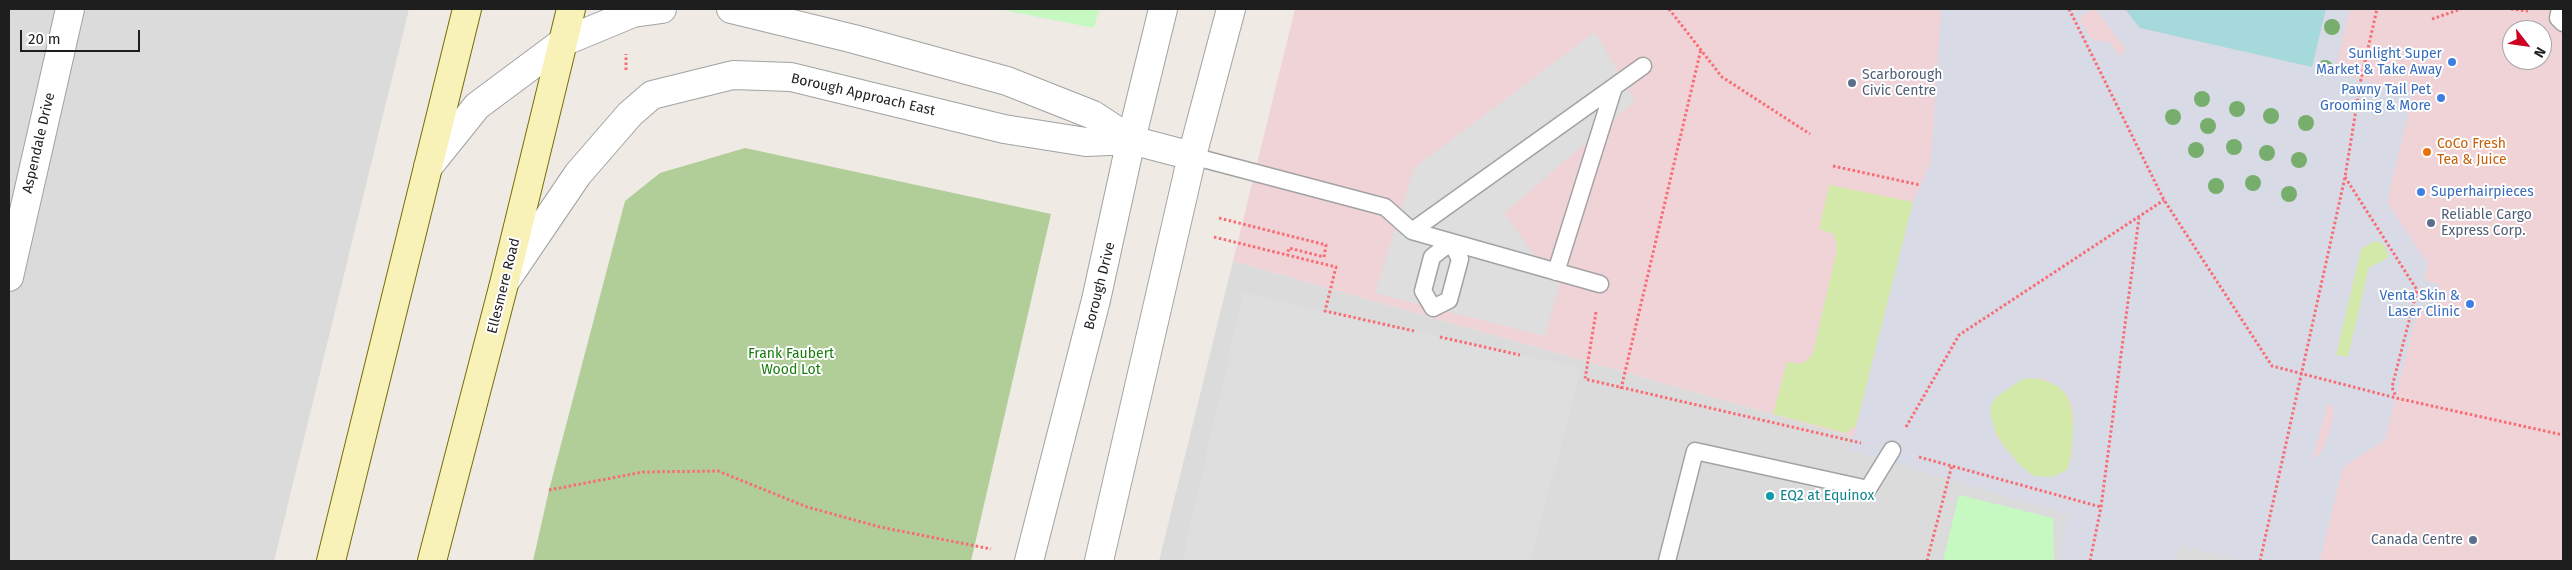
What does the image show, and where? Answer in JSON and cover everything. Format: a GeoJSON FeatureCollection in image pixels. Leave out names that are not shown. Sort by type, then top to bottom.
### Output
{"type":"FeatureCollection","features":[{"type":"Feature","properties":{"kind":"main road"},"geometry":{"type":"LineString","coordinates":[[331,561],[467,9]]}},
{"type":"Feature","properties":{"kind":"main road","name":"Ellesmere Road"},"geometry":{"type":"LineString","coordinates":[[432,561],[506,280],[572,9]]}},
{"type":"Feature","properties":{"kind":"street","name":"Aspendale Drive"},"geometry":{"type":"LineString","coordinates":[[9,277],[70,9]]}},
{"type":"Feature","properties":{"kind":"street"},"geometry":{"type":"LineString","coordinates":[[428,167],[477,106],[563,42],[633,13],[662,9]]}},
{"type":"Feature","properties":{"kind":"street","name":"Borough Approach East"},"geometry":{"type":"LineString","coordinates":[[731,9],[854,39],[1007,81],[1093,115],[1131,140]]}},
{"type":"Feature","properties":{"kind":"street","name":"Borough Drive"},"geometry":{"type":"LineString","coordinates":[[1029,561],[1099,291],[1131,140],[1163,9]]}},
{"type":"Feature","properties":{"kind":"street"},"geometry":{"type":"LineString","coordinates":[[1098,561],[1192,156],[1231,9]]}},
{"type":"Feature","properties":{"kind":"street","name":"Borough Approach East"},"geometry":{"type":"LineString","coordinates":[[506,280],[578,174],[630,114],[652,96],[733,75],[792,77],[1004,129],[1086,142],[1131,140],[1192,156]]}},
{"type":"Feature","properties":{"kind":"lane"},"geometry":{"type":"LineString","coordinates":[[2560,9],[2558,18],[2563,23]]}},
{"type":"Feature","properties":{"kind":"lane"},"geometry":{"type":"LineString","coordinates":[[1412,231],[1643,66]]}},
{"type":"Feature","properties":{"kind":"lane"},"geometry":{"type":"LineString","coordinates":[[1556,272],[1614,87]]}},
{"type":"Feature","properties":{"kind":"lane"},"geometry":{"type":"LineString","coordinates":[[1192,156],[1385,207],[1412,231],[1600,284]]}},
{"type":"Feature","properties":{"kind":"lane"},"geometry":{"type":"LineString","coordinates":[[1667,561],[1695,451],[1868,488],[1892,450]]}},
{"type":"Feature","properties":{"kind":"path"},"geometry":{"type":"LineString","coordinates":[[1669,9],[1722,77],[1810,134]]}},
{"type":"Feature","properties":{"kind":"path"},"geometry":{"type":"LineString","coordinates":[[2069,9],[2164,200],[2272,366],[2396,398],[2563,435]]}},
{"type":"Feature","properties":{"kind":"path"},"geometry":{"type":"LineString","coordinates":[[2260,561],[2344,177],[2360,79],[2377,9]]}},
{"type":"Feature","properties":{"kind":"path"},"geometry":{"type":"LineString","coordinates":[[2432,19],[2461,9]]}},
{"type":"Feature","properties":{"kind":"path"},"geometry":{"type":"LineString","coordinates":[[2511,9],[2528,11]]}},
{"type":"Feature","properties":{"kind":"path"},"geometry":{"type":"LineString","coordinates":[[1621,389],[1701,49]]}},
{"type":"Feature","properties":{"kind":"path"},"geometry":{"type":"LineString","coordinates":[[1833,166],[1920,185]]}},
{"type":"Feature","properties":{"kind":"path"},"geometry":{"type":"LineString","coordinates":[[2344,177],[2417,290],[2392,387],[2396,398]]}},
{"type":"Feature","properties":{"kind":"path"},"geometry":{"type":"LineString","coordinates":[[1892,450],[1959,335],[2164,200]]}},
{"type":"Feature","properties":{"kind":"path"},"geometry":{"type":"LineString","coordinates":[[2090,561],[2102,507],[2139,217]]}},
{"type":"Feature","properties":{"kind":"path"},"geometry":{"type":"LineString","coordinates":[[1219,218],[1326,245],[1324,257],[1289,248],[1287,255]]}},
{"type":"Feature","properties":{"kind":"path"},"geometry":{"type":"LineString","coordinates":[[1214,237],[1336,267],[1325,311]]}},
{"type":"Feature","properties":{"kind":"path"},"geometry":{"type":"LineString","coordinates":[[1600,284],[1585,379],[1621,389],[1892,450],[2102,507]]}},
{"type":"Feature","properties":{"kind":"path"},"geometry":{"type":"LineString","coordinates":[[1928,561],[1952,465]]}},
{"type":"Feature","properties":{"kind":"path"},"geometry":{"type":"LineString","coordinates":[[549,490],[643,472],[718,471],[816,509],[880,527],[991,549]]}},
{"type":"Feature","properties":{"kind":"shaded area"},"geometry":{"type":"Polygon","coordinates":[[[9,9],[409,9],[274,561],[9,561],[9,9]]]}},
{"type":"Feature","properties":{"kind":"shaded area"},"geometry":{"type":"Polygon","coordinates":[[[1295,9],[2563,9],[2563,561],[2254,561],[1952,465],[1233,261],[1295,9]]]}},
{"type":"Feature","properties":{"kind":"shaded area"},"geometry":{"type":"Polygon","coordinates":[[[1941,9],[2093,9],[2079,18],[2092,40],[2109,42],[2119,56],[2126,49],[2095,9],[2125,9],[2140,28],[2312,67],[2326,9],[2350,9],[2335,72],[2413,94],[2387,202],[2428,264],[2424,280],[2439,284],[2438,288],[2443,298],[2417,314],[2385,440],[2343,467],[2320,561],[2244,561],[2180,546],[2176,561],[2060,561],[2067,514],[1850,451],[1913,202],[1931,162],[1941,9]],[[2375,241],[2361,249],[2336,355],[2348,357],[2369,268],[2389,257],[2384,244],[2375,241]],[[2042,378],[2023,379],[1996,397],[1990,408],[1995,435],[2020,465],[2034,476],[2054,477],[2067,470],[2072,456],[2074,414],[2070,399],[2060,388],[2042,378]],[[2328,403],[2312,461],[2321,452],[2329,433],[2333,406],[2328,403]]]}},
{"type":"Feature","properties":{"kind":"shaded area"},"geometry":{"type":"Polygon","coordinates":[[[1595,32],[1635,101],[1504,213],[1536,257],[1566,262],[1545,336],[1375,293],[1414,168],[1595,32]]]}},
{"type":"Feature","properties":{"kind":"shaded area"},"geometry":{"type":"Polygon","coordinates":[[[1233,261],[1952,465],[2254,561],[1159,561],[1233,261]]]}},
{"type":"Feature","properties":{"kind":"shaded area"},"geometry":{"type":"Polygon","coordinates":[[[1243,293],[1581,368],[1531,561],[1182,561],[1243,293]]]}},
{"type":"Feature","properties":{"kind":"green space"},"geometry":{"type":"Polygon","coordinates":[[[998,9],[1099,9],[1094,28],[998,9]]]}},
{"type":"Feature","properties":{"kind":"green space","name":"Frank Faubert Wood Lot"},"geometry":{"type":"Polygon","coordinates":[[[745,148],[1051,214],[971,561],[533,561],[549,490],[625,201],[660,173],[745,148]]]}},
{"type":"Feature","properties":{"kind":"green space"},"geometry":{"type":"Polygon","coordinates":[[[1829,185],[1913,202],[1856,426],[1846,433],[1773,414],[1787,362],[1802,363],[1813,353],[1837,249],[1834,234],[1819,229],[1829,185]]]}},
{"type":"Feature","properties":{"kind":"green space"},"geometry":{"type":"Polygon","coordinates":[[[2375,241],[2384,244],[2390,257],[2369,268],[2348,357],[2336,355],[2361,249],[2375,241]]]}},
{"type":"Feature","properties":{"kind":"green space"},"geometry":{"type":"Polygon","coordinates":[[[2023,378],[2047,381],[2056,385],[2063,390],[2071,407],[2073,431],[2069,465],[2067,470],[2051,477],[2034,476],[2019,465],[2003,446],[1990,414],[1991,406],[1996,397],[2023,378]]]}},
{"type":"Feature","properties":{"kind":"green space"},"geometry":{"type":"Polygon","coordinates":[[[1959,495],[2053,518],[2054,561],[1943,561],[1959,495]]]}},
{"type":"Feature","properties":{"kind":"water"},"geometry":{"type":"Polygon","coordinates":[[[2125,9],[2326,9],[2312,67],[2140,28],[2125,9]]]}},
{"type":"Feature","properties":{"kind":"place","name":"Sunlight Super Market & Take Away"},"geometry":{"type":"Point","coordinates":[2452,62]}},
{"type":"Feature","properties":{"kind":"place","name":"Scarborough Civic Centre"},"geometry":{"type":"Point","coordinates":[1852,83]}},
{"type":"Feature","properties":{"kind":"place","name":"Pawny Tail Pet Grooming & More"},"geometry":{"type":"Point","coordinates":[2441,98]}},
{"type":"Feature","properties":{"kind":"place","name":"CoCo Fresh Tea & Juice"},"geometry":{"type":"Point","coordinates":[2427,152]}},
{"type":"Feature","properties":{"kind":"place","name":"Superhairpieces"},"geometry":{"type":"Point","coordinates":[2421,192]}},
{"type":"Feature","properties":{"kind":"place","name":"Reliable Cargo Express Corp."},"geometry":{"type":"Point","coordinates":[2431,223]}},
{"type":"Feature","properties":{"kind":"place","name":"Venta Skin & Laser Clinic"},"geometry":{"type":"Point","coordinates":[2470,304]}},
{"type":"Feature","properties":{"kind":"place","name":"EQ2 at Equinox"},"geometry":{"type":"Point","coordinates":[1770,496]}},
{"type":"Feature","properties":{"kind":"place","name":"Canada Centre"},"geometry":{"type":"Point","coordinates":[2473,540]}}]}
